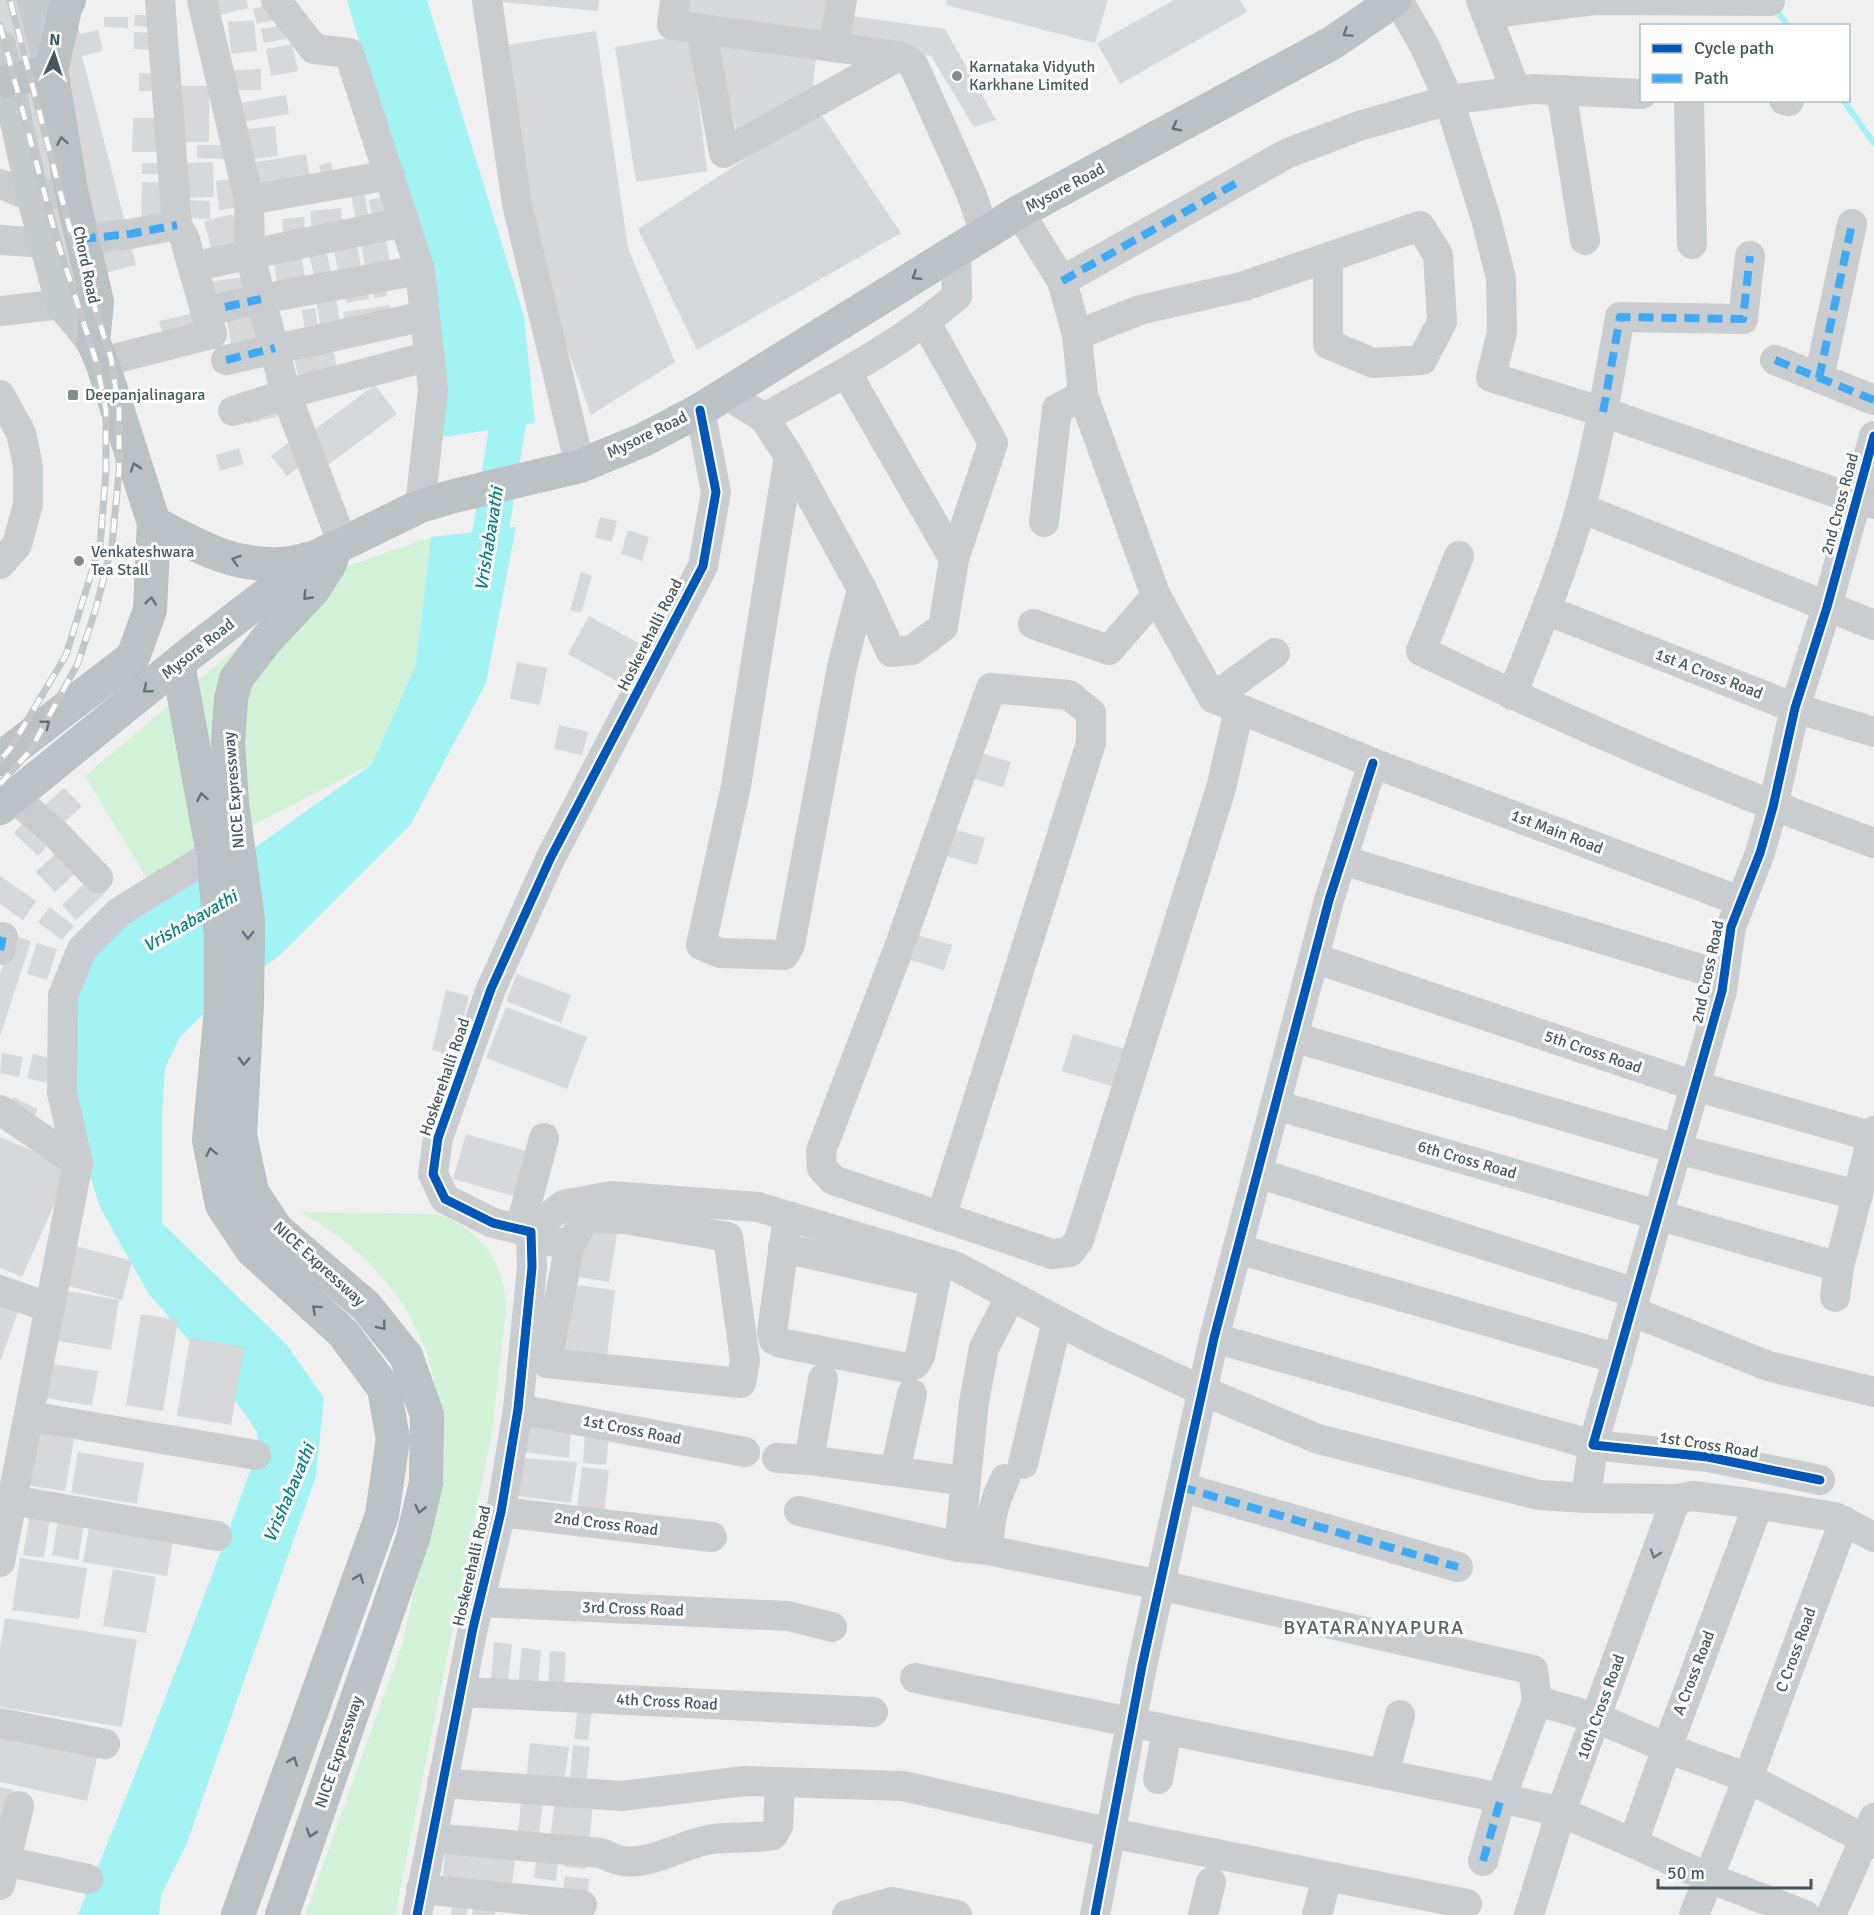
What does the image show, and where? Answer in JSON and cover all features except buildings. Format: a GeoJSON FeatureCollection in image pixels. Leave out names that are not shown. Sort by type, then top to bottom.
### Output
{"type":"FeatureCollection","features":[{"type":"Feature","properties":{"kind":"highway"},"geometry":{"type":"LineString","coordinates":[[7,81],[51,71],[65,8],[69,0]]}},
{"type":"Feature","properties":{"kind":"highway","name":"Mysore Road"},"geometry":{"type":"LineString","coordinates":[[7,803],[178,664],[332,548],[420,506],[576,467],[643,440],[712,401],[1019,212],[1332,43],[1397,0]]}},
{"type":"Feature","properties":{"kind":"highway","name":"Chord Road"},"geometry":{"type":"LineString","coordinates":[[51,71],[71,191],[97,302],[98,352],[154,523]]}},
{"type":"Feature","properties":{"kind":"highway"},"geometry":{"type":"LineString","coordinates":[[0,759],[133,657],[150,610],[154,523],[210,552],[245,563],[283,564],[332,548]]}},
{"type":"Feature","properties":{"kind":"highway","name":"NICE Expressway"},"geometry":{"type":"LineString","coordinates":[[282,1915],[413,1538],[426,1483],[427,1415],[406,1356],[366,1306],[277,1230],[252,1192],[240,1135],[234,1006],[220,936],[222,860],[232,804],[228,720],[236,679],[267,639],[314,590],[329,565],[332,548]]}},
{"type":"Feature","properties":{"kind":"highway","name":"NICE Expressway"},"geometry":{"type":"LineString","coordinates":[[178,664],[222,860]]}},
{"type":"Feature","properties":{"kind":"highway","name":"NICE Expressway"},"geometry":{"type":"LineString","coordinates":[[234,1006],[208,1140],[222,1205],[252,1250],[343,1333],[384,1388],[393,1439],[382,1515],[238,1915]]}},
{"type":"Feature","properties":{"kind":"main road"},"geometry":{"type":"LineString","coordinates":[[33,0],[51,71]]}},
{"type":"Feature","properties":{"kind":"main road"},"geometry":{"type":"LineString","coordinates":[[0,47],[33,197],[62,304],[98,352]]}},
{"type":"Feature","properties":{"kind":"street"},"geometry":{"type":"LineString","coordinates":[[98,352],[212,334],[184,237],[177,225],[160,0]]}},
{"type":"Feature","properties":{"kind":"street"},"geometry":{"type":"LineString","coordinates":[[202,0],[249,200],[250,254],[286,394],[336,526],[332,548]]}},
{"type":"Feature","properties":{"kind":"street"},"geometry":{"type":"LineString","coordinates":[[276,0],[314,49],[349,53],[420,270],[433,390],[420,506]]}},
{"type":"Feature","properties":{"kind":"street"},"geometry":{"type":"LineString","coordinates":[[487,0],[518,204],[576,467]]}},
{"type":"Feature","properties":{"kind":"street"},"geometry":{"type":"LineString","coordinates":[[675,0],[672,25],[899,56],[913,64],[971,193],[985,233]]}},
{"type":"Feature","properties":{"kind":"street"},"geometry":{"type":"LineString","coordinates":[[833,46],[842,0]]}},
{"type":"Feature","properties":{"kind":"street"},"geometry":{"type":"LineString","coordinates":[[1397,0],[1424,45],[1449,100],[1502,278],[1502,332],[1491,377],[1603,412],[1866,502]]}},
{"type":"Feature","properties":{"kind":"street"},"geometry":{"type":"LineString","coordinates":[[1516,91],[1484,7],[1594,0],[1770,1]]}},
{"type":"Feature","properties":{"kind":"street"},"geometry":{"type":"LineString","coordinates":[[701,29],[724,153],[899,56]]}},
{"type":"Feature","properties":{"kind":"street"},"geometry":{"type":"LineString","coordinates":[[1062,281],[1286,154],[1359,126],[1449,100],[1533,89],[1640,94]]}},
{"type":"Feature","properties":{"kind":"street"},"geometry":{"type":"LineString","coordinates":[[1561,90],[1585,240]]}},
{"type":"Feature","properties":{"kind":"street"},"geometry":{"type":"LineString","coordinates":[[1689,102],[1692,244]]}},
{"type":"Feature","properties":{"kind":"street"},"geometry":{"type":"LineString","coordinates":[[249,200],[390,175]]}},
{"type":"Feature","properties":{"kind":"street"},"geometry":{"type":"LineString","coordinates":[[0,184],[33,197],[71,191]]}},
{"type":"Feature","properties":{"kind":"street"},"geometry":{"type":"LineString","coordinates":[[941,1217],[1091,743],[1090,713],[1069,695],[991,688],[897,953],[821,1151],[822,1168],[833,1180],[941,1217],[1052,1254],[1070,1252],[1079,1240],[1221,788],[1226,704],[1156,596],[1083,395],[1077,335],[1062,281],[1019,212]]}},
{"type":"Feature","properties":{"kind":"street"},"geometry":{"type":"LineString","coordinates":[[210,263],[404,222]]}},
{"type":"Feature","properties":{"kind":"street"},"geometry":{"type":"LineString","coordinates":[[1819,378],[1852,224]]}},
{"type":"Feature","properties":{"kind":"street"},"geometry":{"type":"LineString","coordinates":[[81,239],[130,234],[177,225]]}},
{"type":"Feature","properties":{"kind":"street"},"geometry":{"type":"LineString","coordinates":[[1077,335],[1140,310],[1244,286],[1328,257],[1420,226],[1438,255],[1442,322],[1422,360],[1373,363],[1328,344],[1328,257]]}},
{"type":"Feature","properties":{"kind":"street"},"geometry":{"type":"LineString","coordinates":[[0,240],[46,243]]}},
{"type":"Feature","properties":{"kind":"street"},"geometry":{"type":"LineString","coordinates":[[764,418],[926,323],[957,296],[956,252]]}},
{"type":"Feature","properties":{"kind":"street"},"geometry":{"type":"LineString","coordinates":[[1512,695],[1546,610],[1581,508],[1603,412],[1620,317],[1743,320],[1750,256]]}},
{"type":"Feature","properties":{"kind":"street"},"geometry":{"type":"LineString","coordinates":[[225,307],[261,298],[420,270]]}},
{"type":"Feature","properties":{"kind":"street"},"geometry":{"type":"LineString","coordinates":[[0,311],[62,304]]}},
{"type":"Feature","properties":{"kind":"street"},"geometry":{"type":"LineString","coordinates":[[226,360],[425,316]]}},
{"type":"Feature","properties":{"kind":"street"},"geometry":{"type":"LineString","coordinates":[[712,401],[764,418],[789,456],[862,589],[891,652],[912,650],[943,627],[954,559],[993,443],[926,323]]}},
{"type":"Feature","properties":{"kind":"street"},"geometry":{"type":"LineString","coordinates":[[233,411],[286,394],[430,356]]}},
{"type":"Feature","properties":{"kind":"street"},"geometry":{"type":"LineString","coordinates":[[1775,360],[1874,400]]}},
{"type":"Feature","properties":{"kind":"street"},"geometry":{"type":"LineString","coordinates":[[846,372],[954,559]]}},
{"type":"Feature","properties":{"kind":"street"},"geometry":{"type":"LineString","coordinates":[[0,395],[21,434],[28,466],[28,504],[17,545],[0,564]]}},
{"type":"Feature","properties":{"kind":"street"},"geometry":{"type":"LineString","coordinates":[[1044,522],[1057,410],[1083,395]]}},
{"type":"Feature","properties":{"kind":"street","name":"Hoskerehalli Road"},"geometry":{"type":"LineString","coordinates":[[419,1902],[479,1602],[501,1512],[518,1409],[532,1267],[528,1233],[493,1223],[445,1199],[433,1174],[438,1138],[491,988],[550,859],[703,566],[716,492],[712,401]]}},
{"type":"Feature","properties":{"kind":"street","name":"2nd Cross Road"},"geometry":{"type":"LineString","coordinates":[[1586,1498],[1593,1445],[1722,991],[1731,927],[1760,853],[1773,807],[1795,708],[1827,607],[1866,502],[1874,436]]}},
{"type":"Feature","properties":{"kind":"street"},"geometry":{"type":"LineString","coordinates":[[789,456],[736,786],[700,945],[720,953],[784,955],[790,945],[842,667],[862,589]]}},
{"type":"Feature","properties":{"kind":"street"},"geometry":{"type":"LineString","coordinates":[[1581,508],[1874,624]]}},
{"type":"Feature","properties":{"kind":"street"},"geometry":{"type":"LineString","coordinates":[[1459,556],[1421,651],[1512,695],[1773,807],[1874,843]]}},
{"type":"Feature","properties":{"kind":"street"},"geometry":{"type":"LineString","coordinates":[[1033,624],[1109,650],[1156,596]]}},
{"type":"Feature","properties":{"kind":"street","name":"1st A Cross Road"},"geometry":{"type":"LineString","coordinates":[[1546,610],[1795,708],[1874,732]]}},
{"type":"Feature","properties":{"kind":"street"},"geometry":{"type":"LineString","coordinates":[[1226,704],[1275,653]]}},
{"type":"Feature","properties":{"kind":"street","name":"1st Main Road"},"geometry":{"type":"LineString","coordinates":[[1226,704],[1373,763],[1740,901]]}},
{"type":"Feature","properties":{"kind":"street"},"geometry":{"type":"LineString","coordinates":[[1095,1915],[1131,1723],[1214,1338],[1314,958],[1373,763]]}},
{"type":"Feature","properties":{"kind":"street"},"geometry":{"type":"LineString","coordinates":[[7,803],[52,830],[98,879]]}},
{"type":"Feature","properties":{"kind":"street"},"geometry":{"type":"LineString","coordinates":[[0,1562],[78,1163],[62,1093],[63,996],[82,948],[119,912],[222,860]]}},
{"type":"Feature","properties":{"kind":"street"},"geometry":{"type":"LineString","coordinates":[[1342,860],[1724,975]]}},
{"type":"Feature","properties":{"kind":"street","name":"5th Cross Road"},"geometry":{"type":"LineString","coordinates":[[1314,958],[1695,1086],[1874,1135]]}},
{"type":"Feature","properties":{"kind":"street"},"geometry":{"type":"LineString","coordinates":[[1293,1037],[1862,1204]]}},
{"type":"Feature","properties":{"kind":"street","name":"6th Cross Road"},"geometry":{"type":"LineString","coordinates":[[1275,1105],[1839,1267]]}},
{"type":"Feature","properties":{"kind":"street"},"geometry":{"type":"LineString","coordinates":[[0,1110],[78,1163]]}},
{"type":"Feature","properties":{"kind":"street"},"geometry":{"type":"LineString","coordinates":[[1834,1297],[1839,1267],[1862,1204],[1874,1135]]}},
{"type":"Feature","properties":{"kind":"street"},"geometry":{"type":"LineString","coordinates":[[528,1233],[544,1137]]}},
{"type":"Feature","properties":{"kind":"street"},"geometry":{"type":"LineString","coordinates":[[1257,1173],[1634,1302],[1768,1366],[1874,1392]]}},
{"type":"Feature","properties":{"kind":"street"},"geometry":{"type":"LineString","coordinates":[[528,1233],[563,1205],[611,1196],[758,1208],[788,1216],[937,1272]]}},
{"type":"Feature","properties":{"kind":"street"},"geometry":{"type":"LineString","coordinates":[[788,1216],[772,1332],[774,1340],[781,1343],[907,1368],[915,1364],[920,1356],[937,1272]]}},
{"type":"Feature","properties":{"kind":"street"},"geometry":{"type":"LineString","coordinates":[[586,1218],[624,1219],[728,1237],[745,1361],[741,1383],[547,1363],[570,1244],[586,1218]]}},
{"type":"Feature","properties":{"kind":"street"},"geometry":{"type":"LineString","coordinates":[[528,1233],[570,1244]]}},
{"type":"Feature","properties":{"kind":"street"},"geometry":{"type":"LineString","coordinates":[[783,1248],[937,1272],[955,1266],[1057,1321],[1203,1392],[1318,1439],[1539,1495],[1676,1499],[1693,1496],[1835,1517],[1874,1537]]}},
{"type":"Feature","properties":{"kind":"street"},"geometry":{"type":"LineString","coordinates":[[1238,1249],[1618,1359]]}},
{"type":"Feature","properties":{"kind":"street"},"geometry":{"type":"LineString","coordinates":[[0,1290],[50,1308]]}},
{"type":"Feature","properties":{"kind":"street"},"geometry":{"type":"LineString","coordinates":[[974,1548],[966,1481],[974,1402],[984,1348],[1011,1296]]}},
{"type":"Feature","properties":{"kind":"street"},"geometry":{"type":"LineString","coordinates":[[974,1548],[989,1524],[995,1501],[1014,1471],[1057,1321]]}},
{"type":"Feature","properties":{"kind":"street","name":"1st Cross Road"},"geometry":{"type":"LineString","coordinates":[[1214,1338],[1593,1445],[1708,1457],[1820,1480]]}},
{"type":"Feature","properties":{"kind":"street"},"geometry":{"type":"LineString","coordinates":[[809,1460],[823,1379]]}},
{"type":"Feature","properties":{"kind":"street"},"geometry":{"type":"LineString","coordinates":[[895,1471],[912,1394]]}},
{"type":"Feature","properties":{"kind":"street","name":"1st Cross Road"},"geometry":{"type":"LineString","coordinates":[[518,1409],[745,1452]]}},
{"type":"Feature","properties":{"kind":"street"},"geometry":{"type":"LineString","coordinates":[[29,1416],[256,1455]]}},
{"type":"Feature","properties":{"kind":"street"},"geometry":{"type":"LineString","coordinates":[[777,1458],[809,1460],[966,1481]]}},
{"type":"Feature","properties":{"kind":"street"},"geometry":{"type":"LineString","coordinates":[[1181,1487],[1458,1567]]}},
{"type":"Feature","properties":{"kind":"street","name":"10th Cross Road"},"geometry":{"type":"LineString","coordinates":[[1538,1912],[1562,1812],[1676,1499]]}},
{"type":"Feature","properties":{"kind":"street"},"geometry":{"type":"LineString","coordinates":[[12,1500],[217,1536]]}},
{"type":"Feature","properties":{"kind":"street","name":"A Cross Road"},"geometry":{"type":"LineString","coordinates":[[1633,1843],[1666,1748],[1758,1505]]}},
{"type":"Feature","properties":{"kind":"street"},"geometry":{"type":"LineString","coordinates":[[799,1511],[1160,1585],[1533,1670],[1537,1701],[1501,1798],[1483,1861]]}},
{"type":"Feature","properties":{"kind":"street","name":"2nd Cross Road"},"geometry":{"type":"LineString","coordinates":[[501,1512],[712,1537]]}},
{"type":"Feature","properties":{"kind":"street","name":"C Cross Road"},"geometry":{"type":"LineString","coordinates":[[1694,1915],[1844,1521]]}},
{"type":"Feature","properties":{"kind":"street","name":"3rd Cross Road"},"geometry":{"type":"LineString","coordinates":[[479,1602],[788,1616],[832,1627]]}},
{"type":"Feature","properties":{"kind":"street"},"geometry":{"type":"LineString","coordinates":[[915,1678],[1562,1812],[1709,1878],[1805,1915]]}},
{"type":"Feature","properties":{"kind":"street","name":"4th Cross Road"},"geometry":{"type":"LineString","coordinates":[[461,1692],[873,1712]]}},
{"type":"Feature","properties":{"kind":"street"},"geometry":{"type":"LineString","coordinates":[[1537,1701],[1597,1718],[1666,1748],[1748,1778],[1871,1834],[1831,1915]]}},
{"type":"Feature","properties":{"kind":"street"},"geometry":{"type":"LineString","coordinates":[[1384,1774],[1400,1715]]}},
{"type":"Feature","properties":{"kind":"street"},"geometry":{"type":"LineString","coordinates":[[0,1723],[105,1744]]}},
{"type":"Feature","properties":{"kind":"street"},"geometry":{"type":"LineString","coordinates":[[1158,1779],[1167,1731]]}},
{"type":"Feature","properties":{"kind":"street"},"geometry":{"type":"LineString","coordinates":[[442,1783],[621,1796],[745,1781],[903,1786],[1111,1833],[1467,1904]]}},
{"type":"Feature","properties":{"kind":"street"},"geometry":{"type":"LineString","coordinates":[[432,1838],[601,1853],[622,1861],[643,1860],[716,1838],[756,1839],[773,1835],[778,1826],[780,1782]]}},
{"type":"Feature","properties":{"kind":"street"},"geometry":{"type":"LineString","coordinates":[[19,1806],[2,1869],[88,1879]]}},
{"type":"Feature","properties":{"kind":"street"},"geometry":{"type":"LineString","coordinates":[[1317,1915],[1327,1877]]}},
{"type":"Feature","properties":{"kind":"street"},"geometry":{"type":"LineString","coordinates":[[1203,1915],[1211,1882]]}},
{"type":"Feature","properties":{"kind":"street"},"geometry":{"type":"LineString","coordinates":[[419,1902],[582,1905]]}},
{"type":"Feature","properties":{"kind":"street"},"geometry":{"type":"LineString","coordinates":[[847,1915],[892,1902],[957,1915]]}},
{"type":"Feature","properties":{"kind":"green space"},"geometry":{"type":"Polygon","coordinates":[[[431,537],[416,664],[372,764],[148,880],[85,776],[324,574],[431,537]]]}},
{"type":"Feature","properties":{"kind":"green space"},"geometry":{"type":"Polygon","coordinates":[[[299,1212],[436,1214],[467,1229],[479,1239],[496,1264],[505,1295],[506,1313],[491,1438],[395,1915],[305,1915],[402,1645],[439,1479],[439,1402],[427,1353],[403,1304],[367,1261],[346,1242],[299,1212]]]}},
{"type":"Feature","properties":{"kind":"water"},"geometry":{"type":"Polygon","coordinates":[[[347,0],[427,0],[524,316],[535,423],[444,437],[426,267],[347,0]]]}},
{"type":"Feature","properties":{"kind":"water"},"geometry":{"type":"Polygon","coordinates":[[[516,527],[486,683],[411,824],[279,956],[221,997],[180,1037],[165,1068],[162,1112],[162,1223],[287,1345],[324,1398],[316,1476],[187,1843],[161,1895],[159,1915],[78,1915],[171,1683],[258,1449],[257,1432],[212,1367],[148,1293],[100,1207],[70,1113],[66,1045],[81,973],[115,928],[260,844],[372,764],[416,664],[431,537],[516,527]]]}},
{"type":"Feature","properties":{"kind":"waterway"},"geometry":{"type":"LineString","coordinates":[[1774,7],[1787,24]]}},
{"type":"Feature","properties":{"kind":"waterway"},"geometry":{"type":"LineString","coordinates":[[1844,102],[1874,143]]}},
{"type":"Feature","properties":{"kind":"waterway","name":"Vrishabavathi"},"geometry":{"type":"LineString","coordinates":[[483,579],[508,422],[502,379]]}},
{"type":"Feature","properties":{"kind":"railway"},"geometry":{"type":"LineString","coordinates":[[0,784],[30,751],[78,663],[96,608],[112,545],[119,472],[119,410],[111,358],[71,233],[10,0]]}},
{"type":"Feature","properties":{"kind":"railway"},"geometry":{"type":"LineString","coordinates":[[0,25],[56,237],[97,364],[106,411],[106,471],[100,545],[66,655],[10,749],[0,760]]}},
{"type":"Feature","properties":{"kind":"marked path"},"geometry":{"type":"LineString","coordinates":[[1062,281],[1240,181]]}},
{"type":"Feature","properties":{"kind":"marked path"},"geometry":{"type":"LineString","coordinates":[[1819,378],[1852,224]]}},
{"type":"Feature","properties":{"kind":"marked path"},"geometry":{"type":"LineString","coordinates":[[81,239],[130,234],[177,225]]}},
{"type":"Feature","properties":{"kind":"marked path"},"geometry":{"type":"LineString","coordinates":[[1603,412],[1620,317],[1743,319],[1750,256]]}},
{"type":"Feature","properties":{"kind":"marked path"},"geometry":{"type":"LineString","coordinates":[[225,307],[261,299]]}},
{"type":"Feature","properties":{"kind":"marked path"},"geometry":{"type":"LineString","coordinates":[[226,360],[275,348]]}},
{"type":"Feature","properties":{"kind":"marked path"},"geometry":{"type":"LineString","coordinates":[[1775,360],[1874,400]]}},
{"type":"Feature","properties":{"kind":"marked path"},"geometry":{"type":"LineString","coordinates":[[0,950],[3,937]]}},
{"type":"Feature","properties":{"kind":"marked path"},"geometry":{"type":"LineString","coordinates":[[1181,1487],[1458,1567]]}},
{"type":"Feature","properties":{"kind":"marked path"},"geometry":{"type":"LineString","coordinates":[[1483,1861],[1501,1798]]}},
{"type":"Feature","properties":{"kind":"cycle path"},"geometry":{"type":"LineString","coordinates":[[417,1915],[473,1628],[501,1512],[518,1409],[532,1267],[531,1232],[493,1223],[445,1199],[433,1174],[438,1138],[491,989],[550,859],[703,566],[716,492],[700,410]]}},
{"type":"Feature","properties":{"kind":"cycle path"},"geometry":{"type":"LineString","coordinates":[[1820,1480],[1708,1457],[1593,1445],[1722,991],[1731,927],[1760,853],[1773,807],[1795,708],[1827,607],[1874,436]]}},
{"type":"Feature","properties":{"kind":"cycle path"},"geometry":{"type":"LineString","coordinates":[[1095,1915],[1142,1666],[1214,1338],[1329,900],[1373,763]]}},
{"type":"Feature","properties":{"kind":"place","name":"Karnataka Vidyuth Karkhane Limited"},"geometry":{"type":"Point","coordinates":[957,76]}},
{"type":"Feature","properties":{"kind":"place","name":"Deepanjalinagara"},"geometry":{"type":"Point","coordinates":[73,395]}},
{"type":"Feature","properties":{"kind":"place","name":"Venkateshwara Tea Stall"},"geometry":{"type":"Point","coordinates":[79,561]}},
{"type":"Feature","properties":{"kind":"district","name":"BYATARANYAPURA"},"geometry":{"type":"Point","coordinates":[1374,1627]}}]}
